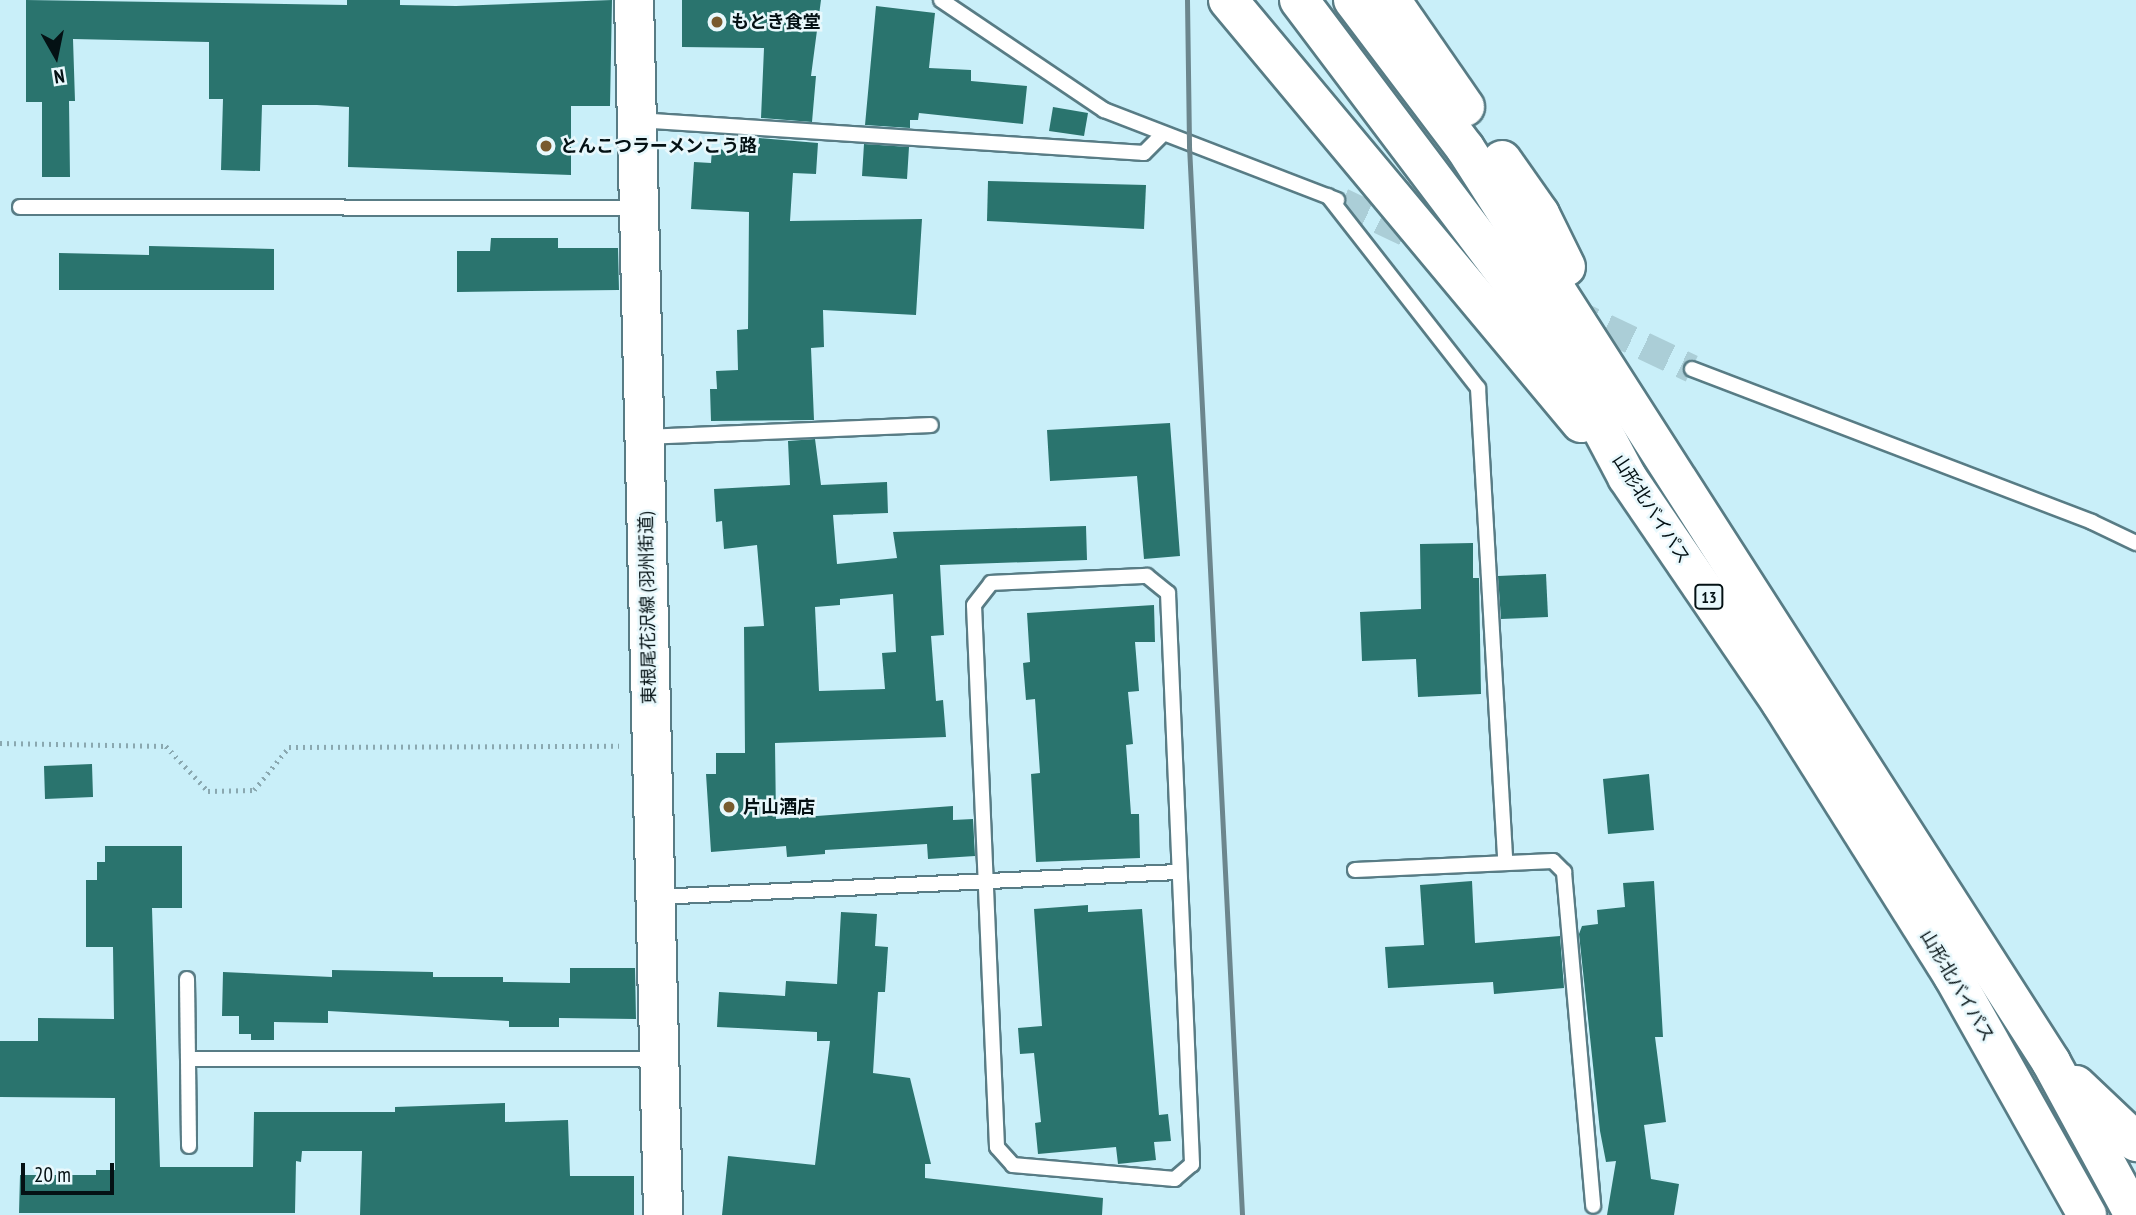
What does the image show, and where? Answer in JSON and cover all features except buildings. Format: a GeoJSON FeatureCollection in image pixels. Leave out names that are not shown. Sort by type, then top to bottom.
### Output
{"type":"FeatureCollection","features":[{"type":"Feature","properties":{"kind":"main road","name":"東根尾花沢線 (羽州街道)"},"geometry":{"type":"LineString","coordinates":[[634,0],[663,1215]]}},
{"type":"Feature","properties":{"kind":"main road","name":"山形北バイパス"},"geometry":{"type":"LineString","coordinates":[[1299,0],[1554,339],[1628,477],[1781,703],[1953,976],[2087,1215]]}},
{"type":"Feature","properties":{"kind":"main road","name":"山形北バイパス"},"geometry":{"type":"LineString","coordinates":[[1353,0],[1465,148],[2052,1062],[2134,1215]]}},
{"type":"Feature","properties":{"kind":"main road"},"geometry":{"type":"LineString","coordinates":[[1391,0],[1540,214],[1661,455]]}},
{"type":"Feature","properties":{"kind":"main road"},"geometry":{"type":"LineString","coordinates":[[1236,8],[1445,264],[1628,477]]}},
{"type":"Feature","properties":{"kind":"main road"},"geometry":{"type":"LineString","coordinates":[[2052,1062],[2136,1142]]}},
{"type":"Feature","properties":{"kind":"lane"},"geometry":{"type":"LineString","coordinates":[[941,0],[1104,110],[1162,135],[1335,199],[1478,387],[1506,862]]}},
{"type":"Feature","properties":{"kind":"lane"},"geometry":{"type":"LineString","coordinates":[[637,120],[1144,153],[1162,135]]}},
{"type":"Feature","properties":{"kind":"lane"},"geometry":{"type":"LineString","coordinates":[[20,207],[639,208]]}},
{"type":"Feature","properties":{"kind":"lane"},"geometry":{"type":"LineString","coordinates":[[1692,369],[2092,522],[2136,543]]}},
{"type":"Feature","properties":{"kind":"lane"},"geometry":{"type":"LineString","coordinates":[[644,437],[930,425]]}},
{"type":"Feature","properties":{"kind":"lane"},"geometry":{"type":"LineString","coordinates":[[1147,576],[1168,593],[1192,1164],[1175,1179],[1013,1165],[997,1147],[986,880],[974,605],[991,583],[1147,576]]}},
{"type":"Feature","properties":{"kind":"lane"},"geometry":{"type":"LineString","coordinates":[[1355,870],[1553,861],[1564,872],[1593,1206]]}},
{"type":"Feature","properties":{"kind":"lane"},"geometry":{"type":"LineString","coordinates":[[655,897],[1178,872]]}},
{"type":"Feature","properties":{"kind":"lane"},"geometry":{"type":"LineString","coordinates":[[187,979],[189,1146]]}},
{"type":"Feature","properties":{"kind":"lane"},"geometry":{"type":"LineString","coordinates":[[188,1059],[659,1059]]}},
{"type":"Feature","properties":{"kind":"path"},"geometry":{"type":"LineString","coordinates":[[0,743],[166,746],[208,792],[254,790],[289,747],[651,746]]}},
{"type":"Feature","properties":{"kind":"tunnel"},"geometry":{"type":"LineString","coordinates":[[1342,202],[1424,241]]}},
{"type":"Feature","properties":{"kind":"tunnel"},"geometry":{"type":"LineString","coordinates":[[1568,310],[1692,369]]}},
{"type":"Feature","properties":{"kind":"railway"},"geometry":{"type":"LineString","coordinates":[[1187,0],[1189,146],[1242,1215]]}},
{"type":"Feature","properties":{"kind":"place","name":"もとき食堂"},"geometry":{"type":"Point","coordinates":[717,22]}},
{"type":"Feature","properties":{"kind":"place","name":"とんこつラーメンこう路"},"geometry":{"type":"Point","coordinates":[546,146]}},
{"type":"Feature","properties":{"kind":"place","name":"片山酒店"},"geometry":{"type":"Point","coordinates":[729,807]}}]}
